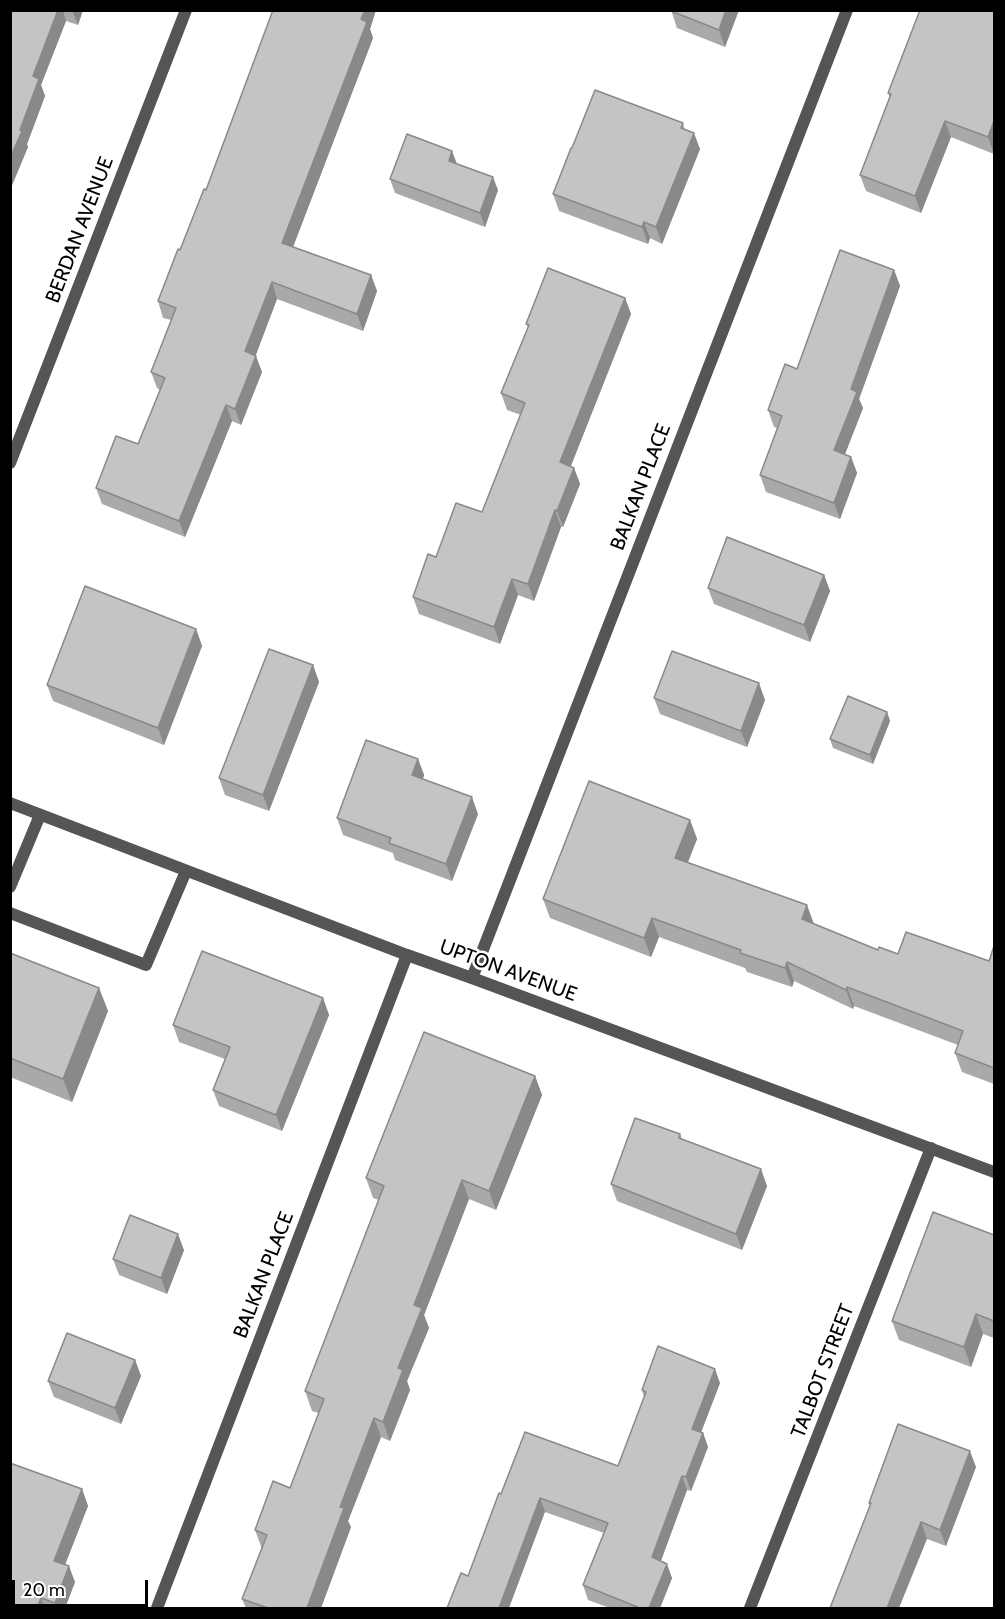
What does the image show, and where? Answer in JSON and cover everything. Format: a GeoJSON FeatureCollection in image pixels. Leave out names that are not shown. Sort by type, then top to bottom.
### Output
{"type":"FeatureCollection","features":[{"type":"Feature","properties":{"kind":"street","name":"BERDAN AVENUE"},"geometry":{"type":"LineString","coordinates":[[10,463],[186,10]]}},
{"type":"Feature","properties":{"kind":"street","name":"BALKAN PLACE"},"geometry":{"type":"LineString","coordinates":[[472,978],[847,10]]}},
{"type":"Feature","properties":{"kind":"street","name":"UPTON AVENUE"},"geometry":{"type":"LineString","coordinates":[[10,803],[407,955],[994,1172]]}},
{"type":"Feature","properties":{"kind":"street"},"geometry":{"type":"LineString","coordinates":[[10,886],[40,815]]}},
{"type":"Feature","properties":{"kind":"street"},"geometry":{"type":"LineString","coordinates":[[10,913],[146,965],[186,871]]}},
{"type":"Feature","properties":{"kind":"street","name":"BALKAN PLACE"},"geometry":{"type":"LineString","coordinates":[[157,1608],[407,955]]}},
{"type":"Feature","properties":{"kind":"street","name":"TALBOT STREET"},"geometry":{"type":"LineString","coordinates":[[750,1608],[931,1148]]}},
{"type":"Feature","properties":{"kind":"building"},"geometry":{"type":"Polygon","coordinates":[[[10,10],[58,10],[33,76],[39,79],[20,130],[22,131],[10,158],[10,10]]]}},
{"type":"Feature","properties":{"kind":"building"},"geometry":{"type":"Polygon","coordinates":[[[273,10],[365,10],[361,19],[367,22],[282,243],[371,275],[357,314],[272,282],[245,351],[256,356],[235,409],[226,405],[179,521],[96,488],[116,436],[138,444],[165,378],[151,372],[176,308],[158,301],[178,249],[180,250],[204,189],[206,190],[273,10]]]}},
{"type":"Feature","properties":{"kind":"building"},"geometry":{"type":"Polygon","coordinates":[[[671,10],[726,10],[719,30],[671,10]]]}},
{"type":"Feature","properties":{"kind":"building"},"geometry":{"type":"Polygon","coordinates":[[[920,10],[994,10],[994,121],[988,137],[945,121],[915,196],[860,175],[920,10]]]}},
{"type":"Feature","properties":{"kind":"building"},"geometry":{"type":"Polygon","coordinates":[[[595,90],[683,123],[681,128],[694,133],[656,227],[644,222],[642,227],[553,194],[595,90]]]}},
{"type":"Feature","properties":{"kind":"building"},"geometry":{"type":"Polygon","coordinates":[[[407,134],[452,151],[449,161],[493,177],[480,213],[390,179],[407,134]]]}},
{"type":"Feature","properties":{"kind":"building"},"geometry":{"type":"Polygon","coordinates":[[[840,250],[894,270],[851,389],[857,392],[834,450],[851,457],[834,503],[760,475],[782,416],[768,410],[785,364],[797,369],[840,250]]]}},
{"type":"Feature","properties":{"kind":"building"},"geometry":{"type":"Polygon","coordinates":[[[548,268],[625,298],[560,462],[574,468],[557,511],[555,510],[528,584],[512,579],[494,627],[413,597],[428,554],[436,557],[456,503],[482,512],[525,403],[501,393],[529,325],[526,324],[548,268]]]}},
{"type":"Feature","properties":{"kind":"building"},"geometry":{"type":"Polygon","coordinates":[[[727,537],[824,575],[804,625],[708,588],[727,537]]]}},
{"type":"Feature","properties":{"kind":"building"},"geometry":{"type":"Polygon","coordinates":[[[85,586],[196,629],[158,728],[47,685],[85,586]]]}},
{"type":"Feature","properties":{"kind":"building"},"geometry":{"type":"Polygon","coordinates":[[[269,649],[313,665],[263,795],[219,778],[269,649]]]}},
{"type":"Feature","properties":{"kind":"building"},"geometry":{"type":"Polygon","coordinates":[[[672,651],[759,683],[741,731],[654,698],[672,651]]]}},
{"type":"Feature","properties":{"kind":"building"},"geometry":{"type":"Polygon","coordinates":[[[848,696],[887,712],[870,755],[830,739],[848,696]]]}},
{"type":"Feature","properties":{"kind":"building"},"geometry":{"type":"Polygon","coordinates":[[[366,740],[418,759],[412,775],[472,797],[446,864],[389,843],[391,838],[337,818],[366,740]]]}},
{"type":"Feature","properties":{"kind":"building"},"geometry":{"type":"Polygon","coordinates":[[[589,781],[690,820],[675,858],[807,905],[802,919],[878,950],[879,947],[898,954],[906,932],[989,961],[994,946],[994,1068],[955,1053],[963,1031],[847,987],[846,990],[787,962],[785,968],[652,918],[644,938],[543,899],[589,781]]]}},
{"type":"Feature","properties":{"kind":"building"},"geometry":{"type":"Polygon","coordinates":[[[202,951],[323,998],[276,1115],[213,1090],[230,1047],[173,1025],[202,951]]]}},
{"type":"Feature","properties":{"kind":"building"},"geometry":{"type":"Polygon","coordinates":[[[10,953],[99,988],[63,1079],[10,1058],[10,953]]]}},
{"type":"Feature","properties":{"kind":"building"},"geometry":{"type":"Polygon","coordinates":[[[424,1032],[535,1076],[489,1191],[462,1180],[414,1305],[422,1308],[398,1368],[403,1370],[383,1422],[374,1418],[340,1507],[344,1508],[307,1608],[268,1608],[242,1599],[267,1535],[255,1530],[273,1481],[290,1488],[324,1399],[305,1391],[384,1186],[366,1178],[424,1032]]]}},
{"type":"Feature","properties":{"kind":"building"},"geometry":{"type":"Polygon","coordinates":[[[635,1118],[680,1134],[679,1138],[761,1169],[736,1234],[611,1184],[635,1118]]]}},
{"type":"Feature","properties":{"kind":"building"},"geometry":{"type":"Polygon","coordinates":[[[933,1212],[994,1235],[994,1321],[976,1314],[964,1347],[892,1321],[933,1212]]]}},
{"type":"Feature","properties":{"kind":"building"},"geometry":{"type":"Polygon","coordinates":[[[130,1215],[178,1234],[161,1278],[113,1259],[130,1215]]]}},
{"type":"Feature","properties":{"kind":"building"},"geometry":{"type":"Polygon","coordinates":[[[67,1333],[135,1360],[115,1408],[48,1381],[67,1333]]]}},
{"type":"Feature","properties":{"kind":"building"},"geometry":{"type":"Polygon","coordinates":[[[658,1346],[715,1369],[692,1429],[703,1433],[686,1477],[682,1476],[652,1557],[667,1564],[649,1608],[640,1608],[583,1585],[608,1523],[540,1498],[499,1608],[447,1608],[461,1573],[468,1576],[525,1432],[618,1466],[646,1392],[642,1390],[658,1346]]]}},
{"type":"Feature","properties":{"kind":"building"},"geometry":{"type":"Polygon","coordinates":[[[898,1424],[970,1451],[940,1530],[921,1522],[887,1608],[830,1608],[871,1503],[869,1503],[898,1424]]]}},
{"type":"Feature","properties":{"kind":"building"},"geometry":{"type":"Polygon","coordinates":[[[10,1463],[82,1489],[54,1561],[69,1566],[55,1603],[41,1598],[37,1608],[10,1608],[10,1463]]]}}]}
